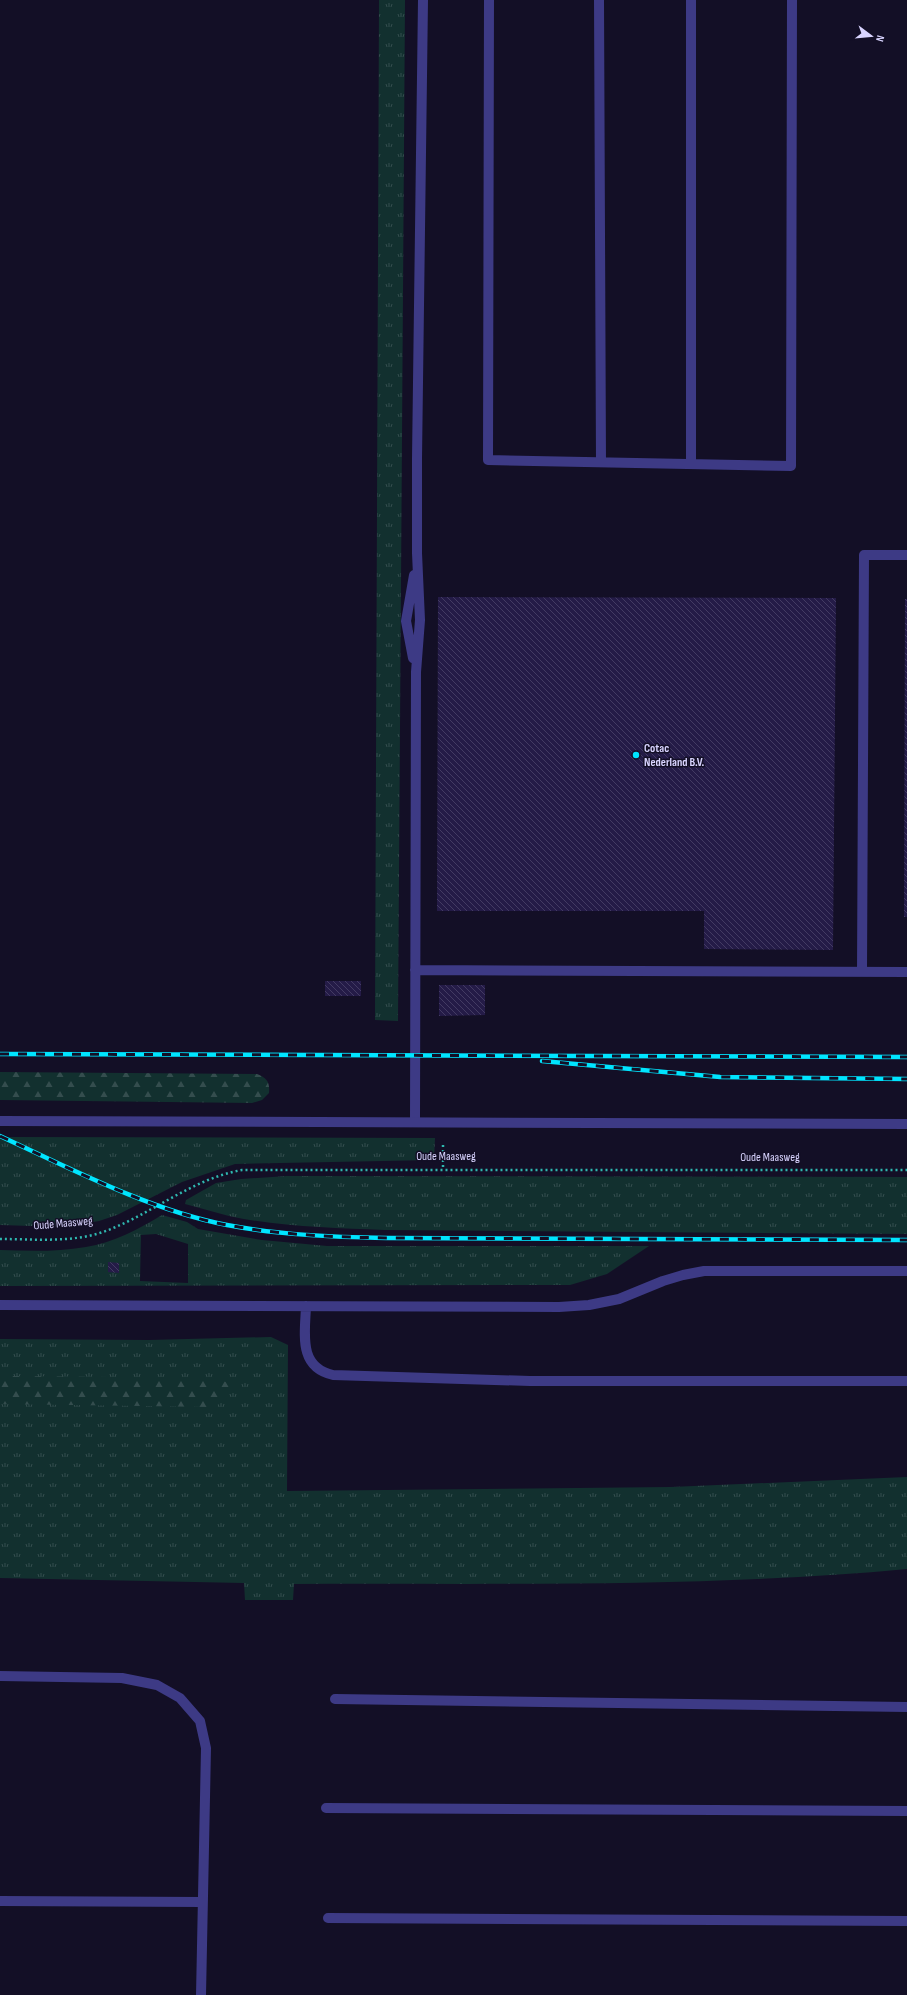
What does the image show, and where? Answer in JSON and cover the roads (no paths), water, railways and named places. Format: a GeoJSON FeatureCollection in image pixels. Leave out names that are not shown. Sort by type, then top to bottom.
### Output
{"type":"FeatureCollection","features":[{"type":"Feature","properties":{"kind":"street"},"geometry":{"type":"LineString","coordinates":[[415,1121],[416,672],[420,620],[417,553],[423,0]]}},
{"type":"Feature","properties":{"kind":"street"},"geometry":{"type":"LineString","coordinates":[[490,0],[488,460],[791,466],[792,0]]}},
{"type":"Feature","properties":{"kind":"street"},"geometry":{"type":"LineString","coordinates":[[599,0],[601,462]]}},
{"type":"Feature","properties":{"kind":"street"},"geometry":{"type":"LineString","coordinates":[[691,0],[691,464]]}},
{"type":"Feature","properties":{"kind":"street"},"geometry":{"type":"LineString","coordinates":[[862,972],[864,555],[907,555]]}},
{"type":"Feature","properties":{"kind":"street"},"geometry":{"type":"LineString","coordinates":[[415,970],[907,972]]}},
{"type":"Feature","properties":{"kind":"street"},"geometry":{"type":"LineString","coordinates":[[0,1121],[415,1121],[907,1124]]}},
{"type":"Feature","properties":{"kind":"street"},"geometry":{"type":"LineString","coordinates":[[0,1305],[582,1306],[619,1299],[676,1277],[704,1271],[907,1271]]}},
{"type":"Feature","properties":{"kind":"street"},"geometry":{"type":"LineString","coordinates":[[306,1306],[305,1344],[307,1356],[317,1368],[333,1375],[530,1381],[907,1381]]}},
{"type":"Feature","properties":{"kind":"street"},"geometry":{"type":"LineString","coordinates":[[0,1676],[122,1678],[157,1685],[180,1698],[200,1721],[206,1748],[201,1995]]}},
{"type":"Feature","properties":{"kind":"street"},"geometry":{"type":"LineString","coordinates":[[335,1699],[907,1707]]}},
{"type":"Feature","properties":{"kind":"street"},"geometry":{"type":"LineString","coordinates":[[326,1808],[907,1811]]}},
{"type":"Feature","properties":{"kind":"street"},"geometry":{"type":"LineString","coordinates":[[0,1901],[202,1902]]}},
{"type":"Feature","properties":{"kind":"street"},"geometry":{"type":"LineString","coordinates":[[328,1918],[907,1921]]}},
{"type":"Feature","properties":{"kind":"railway"},"geometry":{"type":"LineString","coordinates":[[0,1054],[907,1057]]}},
{"type":"Feature","properties":{"kind":"railway"},"geometry":{"type":"LineString","coordinates":[[542,1061],[720,1077],[907,1079]]}},
{"type":"Feature","properties":{"kind":"railway"},"geometry":{"type":"LineString","coordinates":[[0,1136],[82,1175],[170,1210],[227,1225],[267,1231],[327,1236],[387,1238],[907,1240]]}},
{"type":"Feature","properties":{"kind":"place","name":"Cotac Nederland B.V."},"geometry":{"type":"Point","coordinates":[636,755]}}]}
